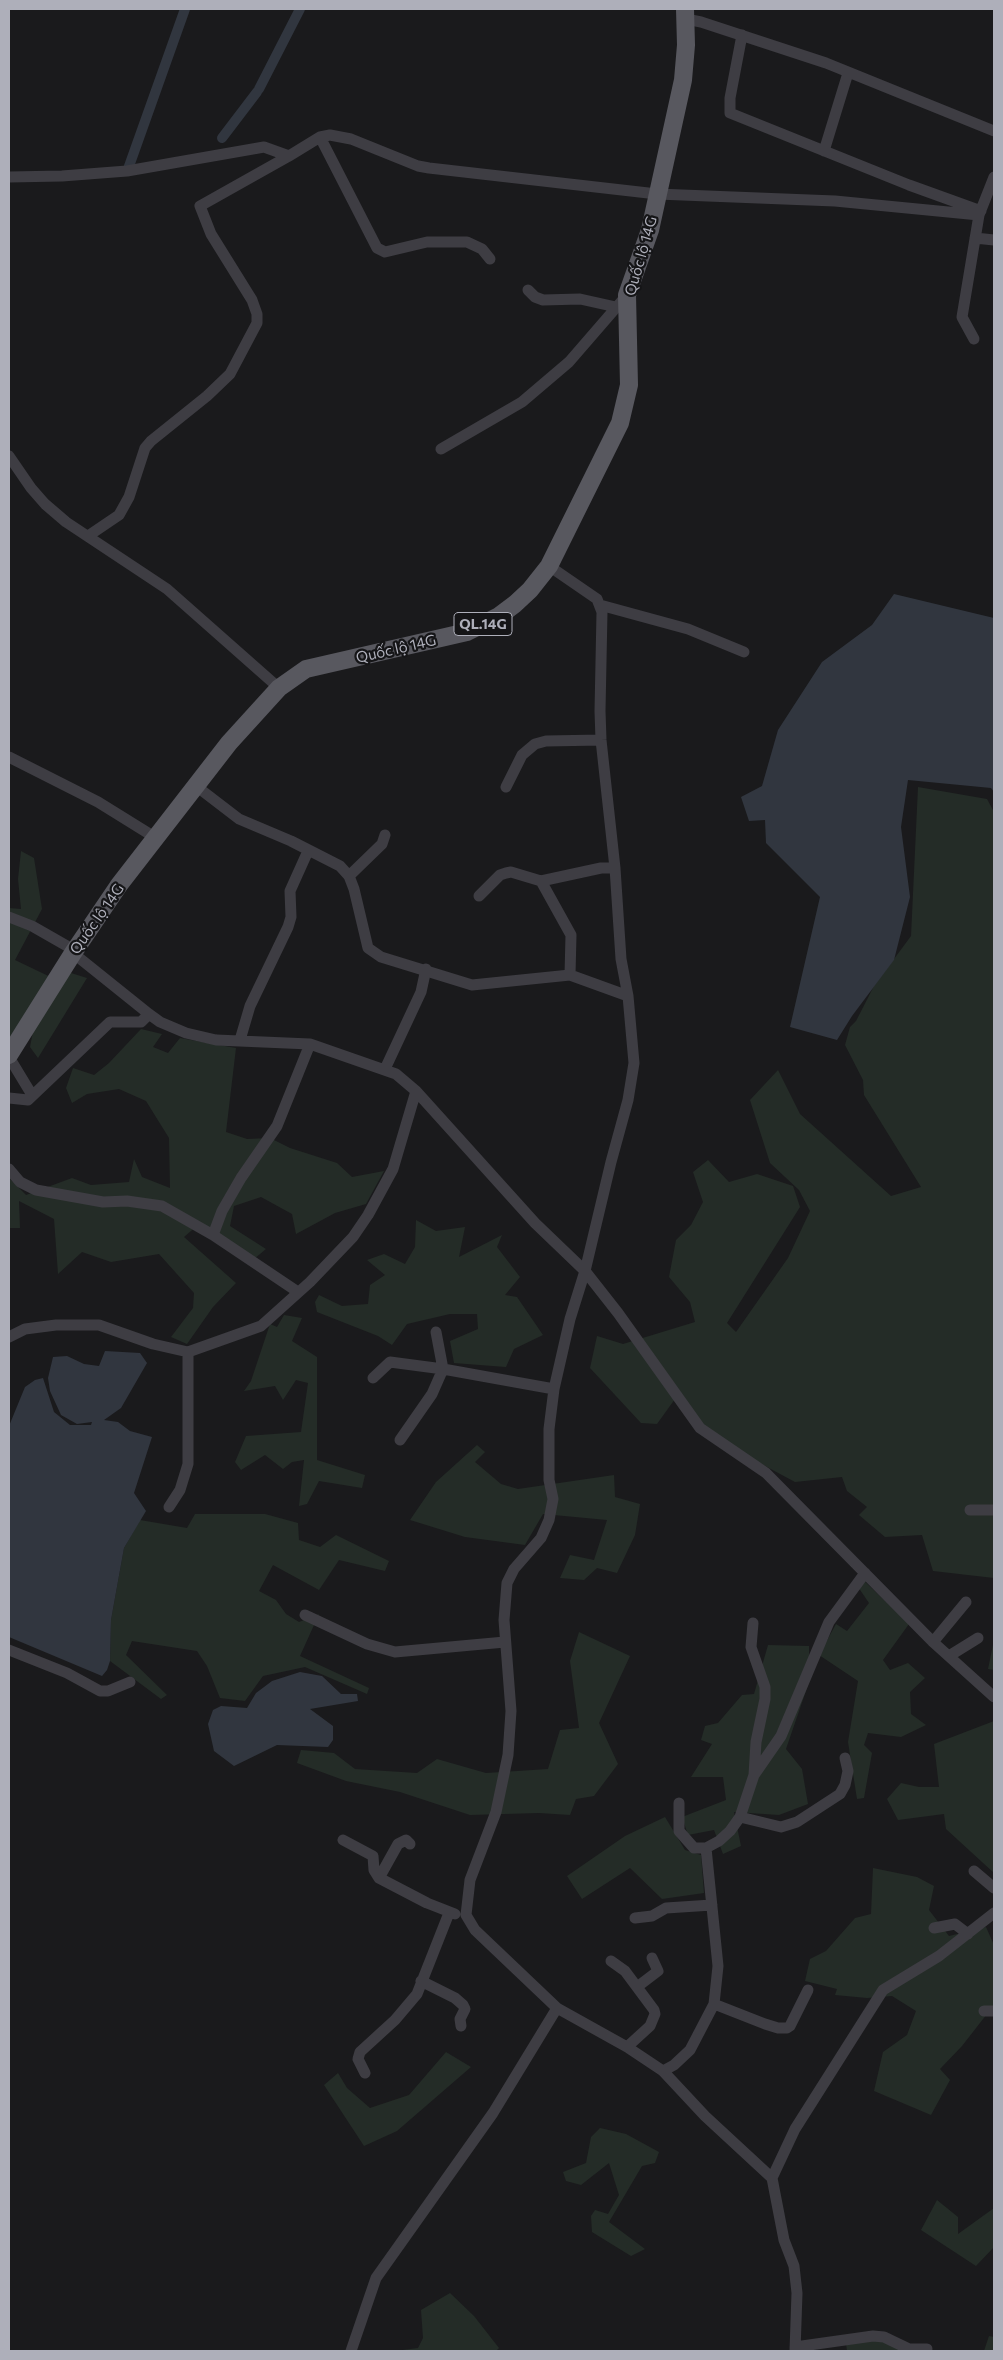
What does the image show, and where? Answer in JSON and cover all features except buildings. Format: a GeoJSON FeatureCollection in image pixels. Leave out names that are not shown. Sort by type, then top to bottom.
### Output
{"type":"FeatureCollection","features":[{"type":"Feature","properties":{"kind":"main road","name":"Quốc lộ 14G"},"geometry":{"type":"LineString","coordinates":[[9,1056],[74,952],[156,838],[254,713],[279,688],[306,670],[467,632],[499,616],[515,604],[530,590],[549,566],[620,423],[629,385],[622,301],[650,230],[683,80],[686,14]]}},
{"type":"Feature","properties":{"kind":"street"},"geometry":{"type":"LineString","coordinates":[[686,14],[848,73],[994,131]]}},
{"type":"Feature","properties":{"kind":"street"},"geometry":{"type":"LineString","coordinates":[[742,35],[730,98],[730,113],[980,213]]}},
{"type":"Feature","properties":{"kind":"street"},"geometry":{"type":"LineString","coordinates":[[824,151],[848,73]]}},
{"type":"Feature","properties":{"kind":"street"},"geometry":{"type":"LineString","coordinates":[[88,536],[119,515],[129,497],[145,448],[230,374],[257,323],[257,314],[252,300],[211,234],[200,206],[320,137],[330,135],[351,139],[418,166],[429,168],[657,194],[835,201],[980,213]]}},
{"type":"Feature","properties":{"kind":"street"},"geometry":{"type":"LineString","coordinates":[[320,137],[378,248],[385,252],[427,242],[467,242],[482,249],[490,259]]}},
{"type":"Feature","properties":{"kind":"street"},"geometry":{"type":"LineString","coordinates":[[9,177],[62,176],[127,171],[264,147],[289,156]]}},
{"type":"Feature","properties":{"kind":"street"},"geometry":{"type":"LineString","coordinates":[[974,339],[962,317],[980,213],[994,177]]}},
{"type":"Feature","properties":{"kind":"street"},"geometry":{"type":"LineString","coordinates":[[903,206],[909,185]]}},
{"type":"Feature","properties":{"kind":"street"},"geometry":{"type":"LineString","coordinates":[[975,238],[994,240]]}},
{"type":"Feature","properties":{"kind":"street"},"geometry":{"type":"LineString","coordinates":[[528,290],[535,297],[543,300],[622,301]]}},
{"type":"Feature","properties":{"kind":"street"},"geometry":{"type":"LineString","coordinates":[[441,449],[522,402],[569,362],[622,301]]}},
{"type":"Feature","properties":{"kind":"street"},"geometry":{"type":"LineString","coordinates":[[9,456],[30,488],[45,504],[66,522],[167,588],[279,688]]}},
{"type":"Feature","properties":{"kind":"street"},"geometry":{"type":"LineString","coordinates":[[549,566],[597,598],[600,604],[601,740],[615,868],[621,958],[628,996],[634,1063],[628,1100],[585,1271],[570,1319],[554,1389],[549,1430],[550,1480],[553,1499],[549,1520],[541,1538],[514,1568],[508,1583],[504,1620],[511,1711],[508,1755],[496,1812],[470,1880],[466,1915],[475,1930],[557,2008],[628,2047],[663,2071],[705,2116],[772,2178],[784,2240],[794,2266],[797,2293],[795,2349],[873,2336],[884,2337],[910,2349],[927,2349]]}},
{"type":"Feature","properties":{"kind":"street"},"geometry":{"type":"LineString","coordinates":[[600,604],[688,629],[744,652]]}},
{"type":"Feature","properties":{"kind":"street"},"geometry":{"type":"LineString","coordinates":[[506,787],[522,754],[536,744],[546,741],[601,740]]}},
{"type":"Feature","properties":{"kind":"street"},"geometry":{"type":"LineString","coordinates":[[9,757],[98,802],[156,838]]}},
{"type":"Feature","properties":{"kind":"street"},"geometry":{"type":"LineString","coordinates":[[196,786],[239,820],[291,841],[340,866],[349,876],[361,911],[368,948],[381,956],[472,985],[570,975],[628,996]]}},
{"type":"Feature","properties":{"kind":"street"},"geometry":{"type":"LineString","coordinates":[[349,876],[382,844],[385,834]]}},
{"type":"Feature","properties":{"kind":"street"},"geometry":{"type":"LineString","coordinates":[[240,1040],[250,1006],[288,927],[291,917],[290,890],[308,851]]}},
{"type":"Feature","properties":{"kind":"street"},"geometry":{"type":"LineString","coordinates":[[479,896],[500,875],[506,873],[511,872],[541,880],[601,868],[615,868]]}},
{"type":"Feature","properties":{"kind":"street"},"geometry":{"type":"LineString","coordinates":[[541,880],[571,935],[570,975]]}},
{"type":"Feature","properties":{"kind":"street"},"geometry":{"type":"LineString","coordinates":[[9,918],[32,926],[74,952],[160,1022],[186,1033],[216,1040],[310,1044],[396,1074],[416,1091],[535,1223],[585,1271],[618,1313],[700,1428],[766,1473],[933,1642],[994,1697]]}},
{"type":"Feature","properties":{"kind":"street"},"geometry":{"type":"LineString","coordinates":[[384,1069],[421,992],[426,969]]}},
{"type":"Feature","properties":{"kind":"street"},"geometry":{"type":"LineString","coordinates":[[9,1098],[28,1100],[110,1022],[141,1022],[149,1014]]}},
{"type":"Feature","properties":{"kind":"street"},"geometry":{"type":"LineString","coordinates":[[213,1235],[222,1211],[241,1178],[278,1126],[310,1044]]}},
{"type":"Feature","properties":{"kind":"street"},"geometry":{"type":"LineString","coordinates":[[9,1056],[32,1095]]}},
{"type":"Feature","properties":{"kind":"street"},"geometry":{"type":"LineString","coordinates":[[9,1337],[25,1329],[56,1325],[98,1325],[153,1344],[188,1352],[261,1326],[353,1237],[368,1216],[393,1170],[408,1124],[416,1091]]}},
{"type":"Feature","properties":{"kind":"street"},"geometry":{"type":"LineString","coordinates":[[9,1169],[20,1182],[36,1190],[103,1202],[127,1201],[162,1206],[213,1235],[298,1292]]}},
{"type":"Feature","properties":{"kind":"street"},"geometry":{"type":"LineString","coordinates":[[400,1440],[432,1394],[443,1369],[436,1332]]}},
{"type":"Feature","properties":{"kind":"street"},"geometry":{"type":"LineString","coordinates":[[169,1507],[180,1490],[188,1464],[188,1352]]}},
{"type":"Feature","properties":{"kind":"street"},"geometry":{"type":"LineString","coordinates":[[373,1378],[390,1362],[443,1369],[554,1389]]}},
{"type":"Feature","properties":{"kind":"street"},"geometry":{"type":"LineString","coordinates":[[970,1510],[994,1510]]}},
{"type":"Feature","properties":{"kind":"street"},"geometry":{"type":"LineString","coordinates":[[754,1775],[781,1736],[829,1622],[865,1573]]}},
{"type":"Feature","properties":{"kind":"street"},"geometry":{"type":"LineString","coordinates":[[933,1642],[966,1602]]}},
{"type":"Feature","properties":{"kind":"street"},"geometry":{"type":"LineString","coordinates":[[305,1616],[367,1644],[395,1652],[505,1642]]}},
{"type":"Feature","properties":{"kind":"street"},"geometry":{"type":"LineString","coordinates":[[679,1804],[678,1817],[682,1835],[694,1848],[706,1848],[719,1841],[730,1831],[740,1817],[754,1775],[756,1742],[765,1699],[764,1687],[751,1646],[753,1623]]}},
{"type":"Feature","properties":{"kind":"street"},"geometry":{"type":"LineString","coordinates":[[949,1656],[978,1638]]}},
{"type":"Feature","properties":{"kind":"street"},"geometry":{"type":"LineString","coordinates":[[9,1650],[67,1673],[100,1691],[108,1691],[130,1682]]}},
{"type":"Feature","properties":{"kind":"street"},"geometry":{"type":"LineString","coordinates":[[740,1817],[781,1827],[797,1822],[840,1794],[845,1785],[848,1771],[845,1758]]}},
{"type":"Feature","properties":{"kind":"street"},"geometry":{"type":"LineString","coordinates":[[343,1840],[373,1856],[374,1870],[379,1878],[448,1913],[466,1915]]}},
{"type":"Feature","properties":{"kind":"street"},"geometry":{"type":"LineString","coordinates":[[379,1878],[398,1844],[406,1840],[410,1844]]}},
{"type":"Feature","properties":{"kind":"street"},"geometry":{"type":"LineString","coordinates":[[663,2071],[674,2065],[690,2050],[714,2004],[718,1966],[706,1848]]}},
{"type":"Feature","properties":{"kind":"street"},"geometry":{"type":"LineString","coordinates":[[974,1871],[994,1888]]}},
{"type":"Feature","properties":{"kind":"street"},"geometry":{"type":"LineString","coordinates":[[635,1918],[652,1916],[666,1908],[712,1905]]}},
{"type":"Feature","properties":{"kind":"street"},"geometry":{"type":"LineString","coordinates":[[364,2074],[358,2059],[360,2052],[395,2020],[416,1994],[448,1913]]}},
{"type":"Feature","properties":{"kind":"street"},"geometry":{"type":"LineString","coordinates":[[772,2178],[799,2121],[883,1990],[939,1956],[991,1916],[994,1930]]}},
{"type":"Feature","properties":{"kind":"street"},"geometry":{"type":"LineString","coordinates":[[934,1928],[955,1924],[968,1934]]}},
{"type":"Feature","properties":{"kind":"street"},"geometry":{"type":"LineString","coordinates":[[637,1987],[658,1971],[652,1958]]}},
{"type":"Feature","properties":{"kind":"street"},"geometry":{"type":"LineString","coordinates":[[612,1961],[625,1971],[655,2014],[650,2026],[628,2047]]}},
{"type":"Feature","properties":{"kind":"street"},"geometry":{"type":"LineString","coordinates":[[421,1982],[455,1998],[464,2005],[465,2009],[460,2019],[461,2026]]}},
{"type":"Feature","properties":{"kind":"street"},"geometry":{"type":"LineString","coordinates":[[714,2004],[772,2026],[787,2028],[790,2026],[808,1990]]}},
{"type":"Feature","properties":{"kind":"street"},"geometry":{"type":"LineString","coordinates":[[351,2351],[376,2278],[493,2114],[557,2008]]}},
{"type":"Feature","properties":{"kind":"shaded area"},"geometry":{"type":"Polygon","coordinates":[[[894,594],[994,618],[994,792],[991,788],[908,780],[901,827],[910,897],[894,960],[852,1016],[837,1040],[790,1027],[820,897],[766,843],[765,820],[749,821],[741,797],[762,786],[778,730],[822,662],[872,625],[894,594]]]}},
{"type":"Feature","properties":{"kind":"shaded area"},"geometry":{"type":"Polygon","coordinates":[[[918,787],[987,799],[994,812],[994,1578],[933,1571],[922,1535],[885,1537],[859,1515],[867,1507],[847,1491],[842,1477],[795,1482],[713,1438],[680,1392],[657,1424],[641,1423],[590,1368],[597,1336],[623,1344],[695,1322],[690,1302],[669,1277],[676,1240],[691,1225],[703,1202],[693,1172],[708,1160],[729,1182],[757,1174],[793,1186],[800,1207],[727,1323],[736,1332],[788,1258],[810,1211],[799,1190],[770,1163],[750,1100],[778,1070],[800,1114],[891,1196],[921,1187],[864,1095],[863,1080],[845,1045],[850,1027],[856,1021],[874,986],[911,936],[918,787]]]}},
{"type":"Feature","properties":{"kind":"shaded area"},"geometry":{"type":"Polygon","coordinates":[[[21,851],[34,858],[42,909],[15,960],[63,983],[71,973],[87,978],[38,1058],[30,1047],[40,994],[9,1038],[9,908],[21,909],[18,879],[21,851]]]}},
{"type":"Feature","properties":{"kind":"shaded area"},"geometry":{"type":"Polygon","coordinates":[[[141,1029],[162,1034],[153,1047],[168,1053],[180,1038],[236,1048],[226,1132],[247,1139],[270,1138],[290,1148],[337,1163],[352,1177],[384,1171],[366,1204],[335,1213],[296,1234],[292,1214],[261,1197],[234,1206],[230,1226],[266,1249],[254,1259],[199,1224],[184,1237],[236,1283],[213,1307],[187,1344],[171,1337],[193,1308],[194,1293],[159,1254],[111,1262],[82,1252],[58,1274],[54,1219],[19,1201],[20,1228],[9,1228],[9,1178],[26,1195],[72,1178],[91,1185],[129,1182],[134,1159],[142,1177],[170,1188],[169,1138],[146,1101],[119,1089],[87,1094],[72,1103],[66,1088],[73,1068],[94,1075],[109,1063],[141,1029]]]}},
{"type":"Feature","properties":{"kind":"shaded area"},"geometry":{"type":"Polygon","coordinates":[[[416,1220],[436,1231],[465,1227],[459,1257],[502,1235],[497,1247],[520,1277],[505,1295],[517,1297],[543,1335],[514,1349],[506,1367],[454,1363],[450,1341],[478,1329],[477,1314],[450,1314],[407,1324],[392,1345],[378,1336],[317,1312],[315,1302],[319,1295],[342,1306],[368,1304],[370,1285],[385,1275],[367,1260],[384,1254],[405,1264],[415,1247],[416,1220]]]}},
{"type":"Feature","properties":{"kind":"shaded area"},"geometry":{"type":"Polygon","coordinates":[[[284,1315],[302,1318],[292,1341],[317,1357],[317,1460],[365,1475],[362,1488],[319,1481],[307,1504],[299,1506],[304,1460],[292,1462],[283,1469],[265,1455],[241,1470],[235,1462],[246,1436],[301,1432],[308,1383],[296,1380],[283,1400],[275,1386],[244,1391],[251,1381],[270,1324],[277,1327],[284,1315]]]}},
{"type":"Feature","properties":{"kind":"shaded area"},"geometry":{"type":"Polygon","coordinates":[[[105,1351],[140,1353],[147,1363],[121,1408],[104,1420],[118,1422],[130,1431],[152,1437],[134,1493],[146,1511],[124,1548],[111,1620],[110,1661],[107,1670],[102,1676],[9,1637],[9,1426],[25,1387],[35,1380],[43,1378],[54,1412],[70,1425],[91,1425],[92,1422],[77,1424],[61,1415],[50,1391],[48,1378],[53,1357],[67,1356],[84,1364],[99,1366],[105,1351]]]}},
{"type":"Feature","properties":{"kind":"shaded area"},"geometry":{"type":"Polygon","coordinates":[[[477,1445],[485,1452],[475,1462],[501,1484],[518,1489],[614,1475],[615,1497],[640,1504],[635,1535],[617,1573],[597,1568],[584,1580],[560,1578],[570,1555],[594,1560],[607,1520],[543,1514],[525,1545],[465,1537],[410,1520],[436,1482],[477,1445]]]}},
{"type":"Feature","properties":{"kind":"shaded area"},"geometry":{"type":"Polygon","coordinates":[[[195,1514],[265,1514],[298,1523],[299,1540],[320,1547],[336,1535],[389,1561],[385,1571],[339,1560],[319,1590],[273,1565],[259,1591],[276,1600],[286,1614],[299,1622],[319,1614],[300,1656],[369,1688],[367,1694],[305,1667],[263,1676],[245,1701],[220,1698],[207,1666],[197,1651],[132,1641],[126,1655],[167,1695],[161,1699],[110,1661],[111,1620],[124,1548],[140,1520],[187,1528],[195,1514]]]}},
{"type":"Feature","properties":{"kind":"shaded area"},"geometry":{"type":"Polygon","coordinates":[[[858,1575],[909,1624],[883,1660],[890,1670],[908,1663],[925,1678],[910,1692],[911,1714],[926,1725],[901,1737],[868,1733],[864,1745],[872,1753],[864,1798],[857,1799],[848,1742],[858,1681],[819,1655],[836,1624],[847,1631],[869,1603],[854,1581],[858,1575]]]}},
{"type":"Feature","properties":{"kind":"shaded area"},"geometry":{"type":"Polygon","coordinates":[[[579,1632],[630,1656],[599,1723],[618,1764],[594,1796],[576,1799],[570,1815],[539,1813],[470,1815],[400,1792],[346,1781],[297,1763],[301,1750],[334,1753],[355,1769],[417,1773],[437,1759],[486,1773],[548,1769],[560,1730],[579,1728],[570,1661],[579,1632]]]}},
{"type":"Feature","properties":{"kind":"shaded area"},"geometry":{"type":"Polygon","coordinates":[[[994,1640],[994,1670],[988,1669],[994,1640]]]}},
{"type":"Feature","properties":{"kind":"shaded area"},"geometry":{"type":"Polygon","coordinates":[[[768,1645],[809,1646],[809,1682],[786,1749],[802,1769],[808,1804],[779,1815],[734,1812],[741,1846],[723,1854],[714,1830],[688,1835],[682,1817],[726,1800],[723,1777],[691,1777],[712,1744],[701,1740],[705,1726],[718,1723],[742,1695],[754,1694],[768,1645]]]}},
{"type":"Feature","properties":{"kind":"shaded area"},"geometry":{"type":"Polygon","coordinates":[[[300,1672],[322,1676],[341,1694],[357,1694],[358,1701],[310,1709],[333,1726],[333,1740],[328,1747],[277,1745],[234,1766],[214,1751],[208,1724],[213,1710],[221,1706],[247,1708],[256,1693],[272,1681],[300,1672]]]}},
{"type":"Feature","properties":{"kind":"shaded area"},"geometry":{"type":"Polygon","coordinates":[[[994,1721],[994,1873],[946,1829],[944,1814],[898,1820],[887,1799],[901,1783],[919,1787],[939,1787],[934,1744],[994,1721]]]}},
{"type":"Feature","properties":{"kind":"shaded area"},"geometry":{"type":"Polygon","coordinates":[[[665,1817],[685,1850],[701,1855],[704,1893],[662,1899],[630,1868],[582,1899],[567,1876],[625,1836],[665,1817]]]}},
{"type":"Feature","properties":{"kind":"shaded area"},"geometry":{"type":"Polygon","coordinates":[[[873,1868],[917,1877],[934,1886],[929,1910],[949,1936],[986,1927],[994,1945],[994,2005],[962,2046],[940,2069],[950,2080],[931,2115],[874,2091],[883,2052],[907,2035],[916,2011],[892,1996],[867,1998],[835,1995],[837,1989],[805,1981],[810,1959],[826,1951],[855,1918],[871,1914],[873,1868]]]}},
{"type":"Feature","properties":{"kind":"shaded area"},"geometry":{"type":"Polygon","coordinates":[[[446,2052],[471,2067],[397,2131],[364,2146],[324,2085],[338,2073],[347,2088],[370,2108],[409,2095],[446,2052]]]}},
{"type":"Feature","properties":{"kind":"shaded area"},"geometry":{"type":"Polygon","coordinates":[[[600,2128],[626,2134],[659,2152],[655,2163],[642,2166],[609,2222],[645,2249],[631,2256],[592,2232],[591,2216],[595,2210],[608,2214],[619,2195],[609,2163],[581,2185],[566,2181],[563,2172],[586,2163],[591,2137],[600,2128]]]}},
{"type":"Feature","properties":{"kind":"shaded area"},"geometry":{"type":"Polygon","coordinates":[[[937,2200],[958,2217],[958,2234],[994,2208],[994,2247],[976,2266],[921,2230],[937,2200]]]}},
{"type":"Feature","properties":{"kind":"shaded area"},"geometry":{"type":"Polygon","coordinates":[[[450,2293],[474,2316],[499,2348],[496,2351],[395,2351],[418,2348],[423,2338],[421,2310],[450,2293]]]}},
{"type":"Feature","properties":{"kind":"shaded area"},"geometry":{"type":"Polygon","coordinates":[[[845,2336],[885,2338],[907,2351],[847,2351],[845,2336]]]}},
{"type":"Feature","properties":{"kind":"shaded area"},"geometry":{"type":"Polygon","coordinates":[[[989,2336],[994,2337],[994,2351],[984,2351],[989,2336]]]}},
{"type":"Feature","properties":{"kind":"waterway"},"geometry":{"type":"LineString","coordinates":[[128,169],[185,9]]}},
{"type":"Feature","properties":{"kind":"waterway"},"geometry":{"type":"LineString","coordinates":[[259,89],[300,9]]}},
{"type":"Feature","properties":{"kind":"waterway"},"geometry":{"type":"LineString","coordinates":[[222,138],[257,92]]}}]}
